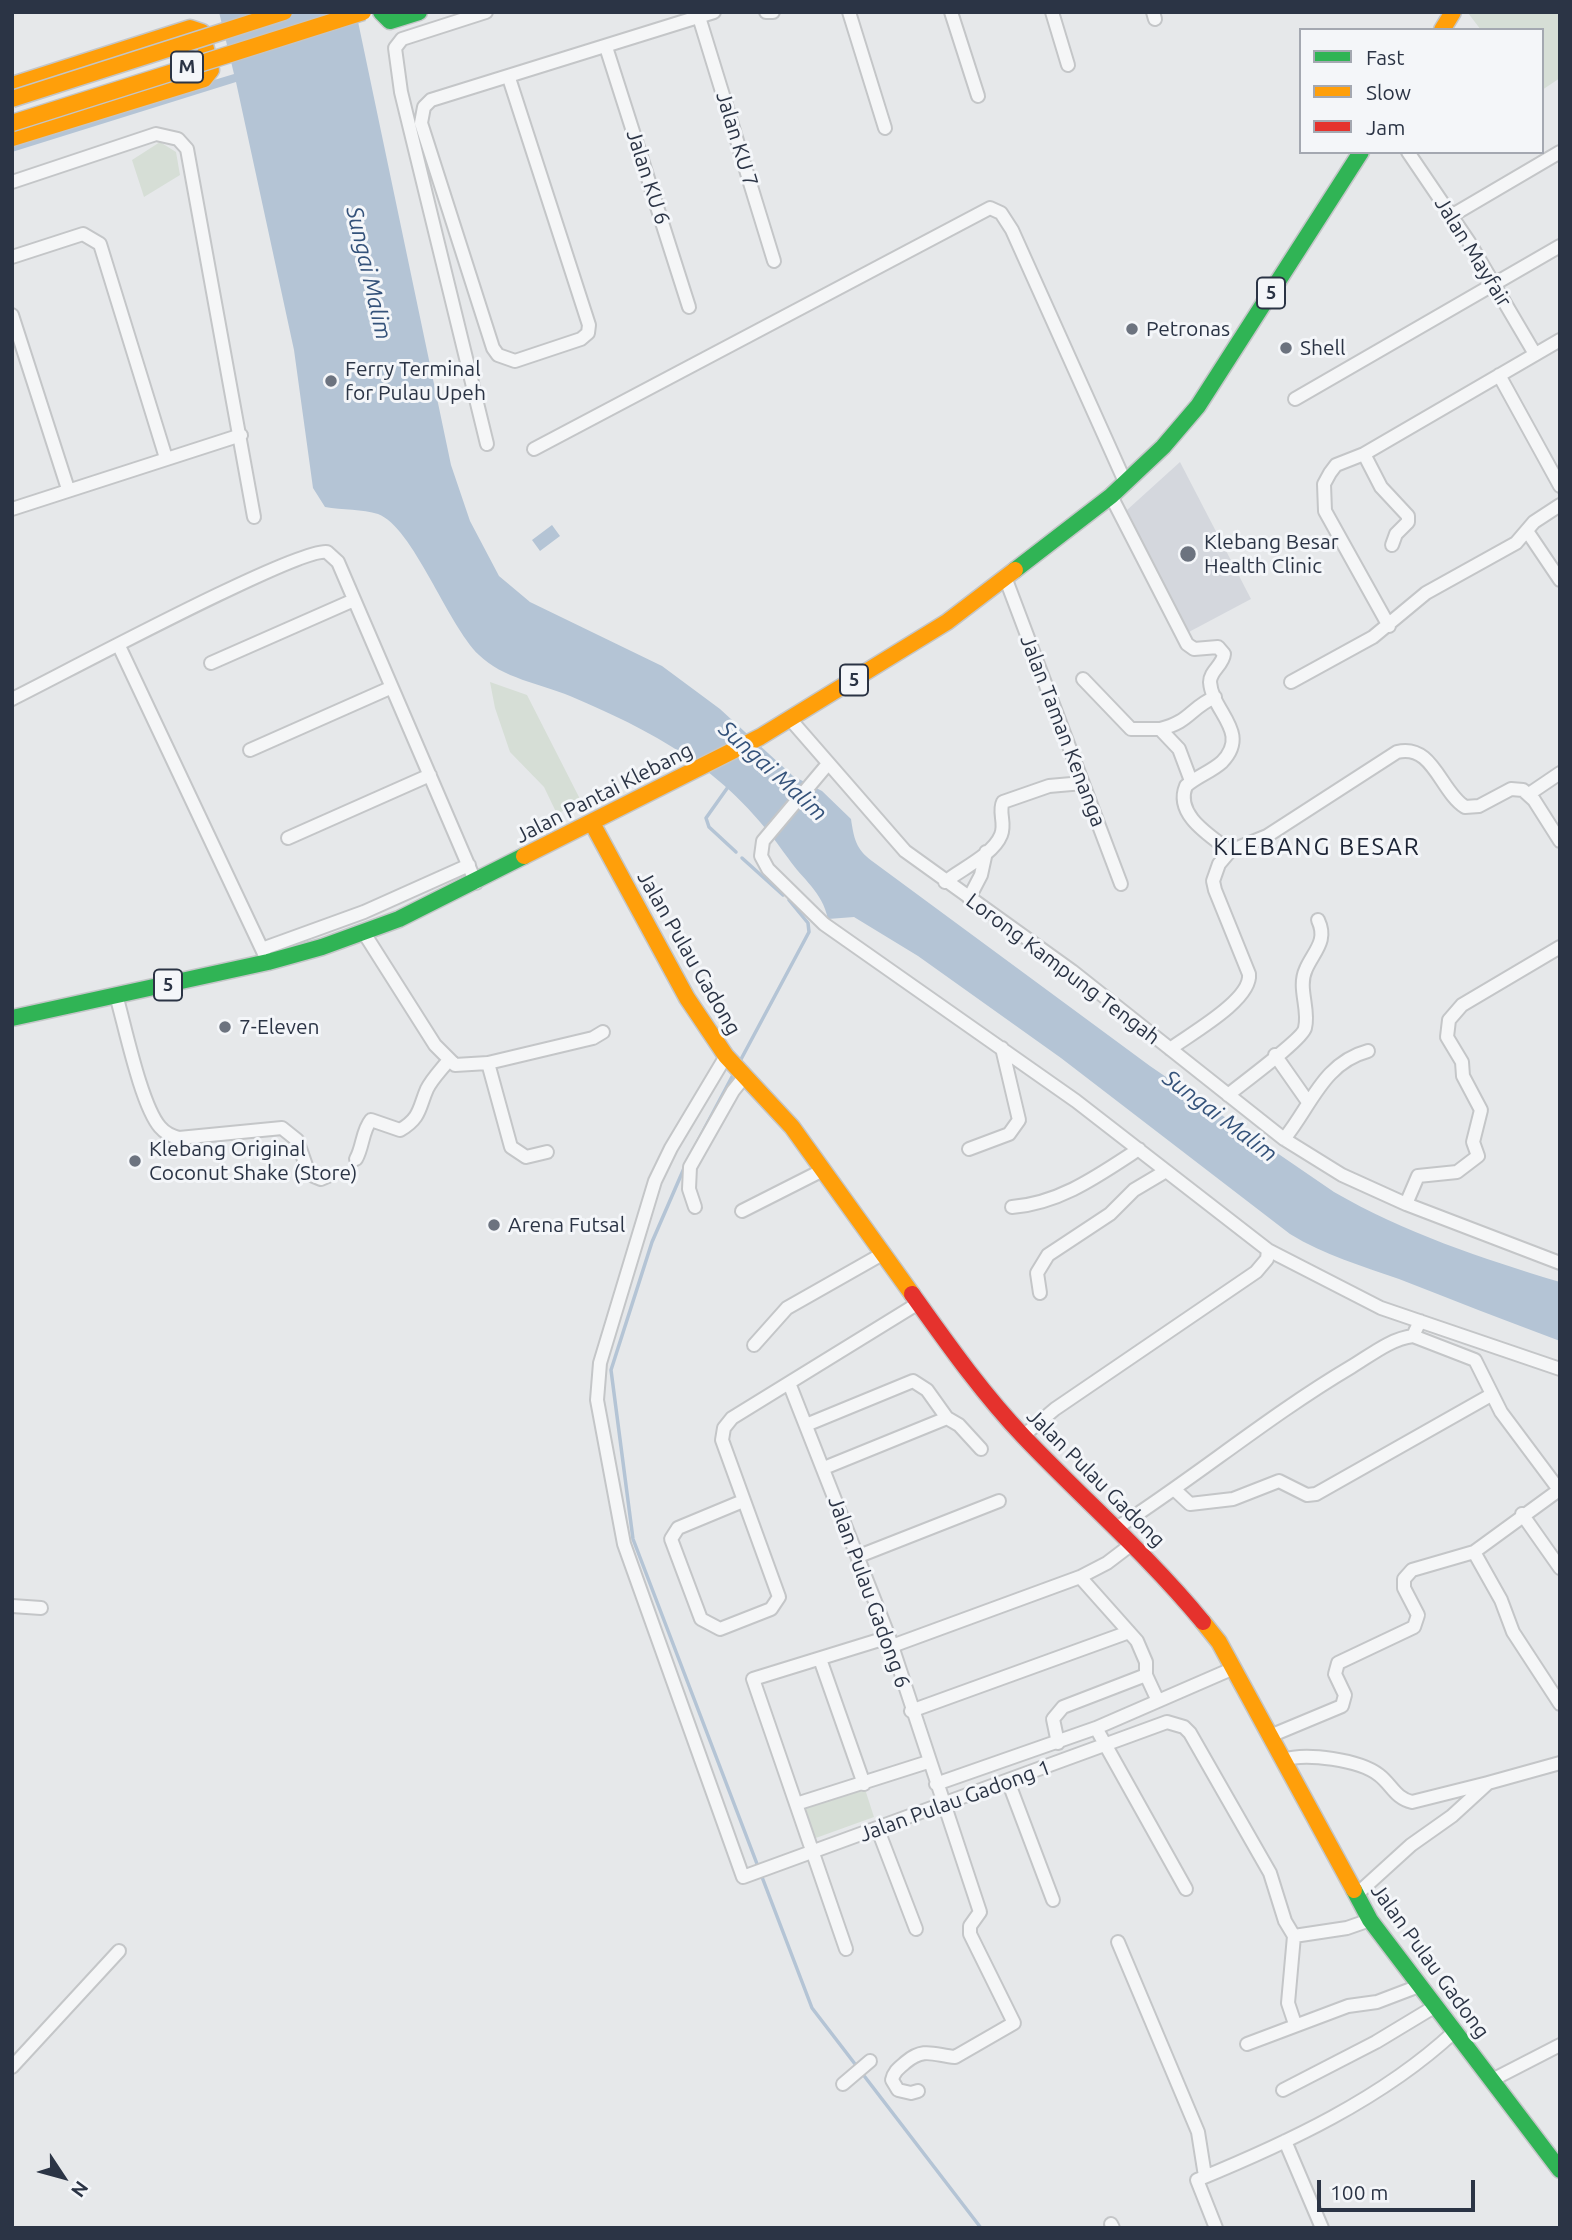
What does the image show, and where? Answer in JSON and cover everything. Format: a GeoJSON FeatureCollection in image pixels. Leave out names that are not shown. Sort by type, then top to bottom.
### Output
{"type":"FeatureCollection","features":[{"type":"Feature","properties":{"kind":"main road","name":"M"},"geometry":{"type":"LineString","coordinates":[[12,99],[284,12]]}},
{"type":"Feature","properties":{"kind":"main road","name":"M"},"geometry":{"type":"LineString","coordinates":[[12,122],[363,12]]}},
{"type":"Feature","properties":{"kind":"main road"},"geometry":{"type":"LineString","coordinates":[[382,12],[383,17],[390,21],[419,12]]}},
{"type":"Feature","properties":{"kind":"main road"},"geometry":{"type":"LineString","coordinates":[[1443,28],[1453,12]]}},
{"type":"Feature","properties":{"kind":"main road"},"geometry":{"type":"LineString","coordinates":[[12,85],[190,27],[201,32],[211,70],[204,79],[12,138]]}},
{"type":"Feature","properties":{"kind":"main road","name":"Jalan Pantai Klebang"},"geometry":{"type":"LineString","coordinates":[[12,1018],[365,933],[476,883],[760,737],[947,622],[1126,484],[1163,447],[1198,406],[1360,154]]}},
{"type":"Feature","properties":{"kind":"main road","name":"Jalan Pulau Gadong"},"geometry":{"type":"LineString","coordinates":[[592,823],[687,998],[736,1066],[792,1127],[965,1368],[1023,1436],[1118,1527],[1199,1617],[1234,1668],[1370,1920],[1560,2170]]}},
{"type":"Feature","properties":{"kind":"street"},"geometry":{"type":"LineString","coordinates":[[486,12],[402,39],[395,48],[401,92],[487,444]]}},
{"type":"Feature","properties":{"kind":"street"},"geometry":{"type":"LineString","coordinates":[[509,78],[589,325],[588,333],[581,339],[515,360],[498,355],[493,348],[421,123],[424,107],[431,100],[509,78],[714,12]]}},
{"type":"Feature","properties":{"kind":"street"},"geometry":{"type":"LineString","coordinates":[[766,12],[773,12]]}},
{"type":"Feature","properties":{"kind":"street"},"geometry":{"type":"LineString","coordinates":[[849,12],[885,128]]}},
{"type":"Feature","properties":{"kind":"street"},"geometry":{"type":"LineString","coordinates":[[951,12],[978,96]]}},
{"type":"Feature","properties":{"kind":"street"},"geometry":{"type":"LineString","coordinates":[[1052,12],[1068,65]]}},
{"type":"Feature","properties":{"kind":"street","name":"Jalan KU 7"},"geometry":{"type":"LineString","coordinates":[[699,17],[775,261]]}},
{"type":"Feature","properties":{"kind":"street","name":"Jalan KU 6"},"geometry":{"type":"LineString","coordinates":[[606,47],[690,307]]}},
{"type":"Feature","properties":{"kind":"street"},"geometry":{"type":"LineString","coordinates":[[12,182],[156,134],[178,139],[187,149],[254,517]]}},
{"type":"Feature","properties":{"kind":"street"},"geometry":{"type":"LineString","coordinates":[[1451,216],[1560,152]]}},
{"type":"Feature","properties":{"kind":"street","name":"Jalan Mayfair"},"geometry":{"type":"LineString","coordinates":[[1409,154],[1494,284],[1535,354]]}},
{"type":"Feature","properties":{"kind":"street"},"geometry":{"type":"LineString","coordinates":[[534,449],[990,208],[1001,213],[1012,230],[1126,484]]}},
{"type":"Feature","properties":{"kind":"street"},"geometry":{"type":"LineString","coordinates":[[12,257],[83,234],[100,244],[166,458]]}},
{"type":"Feature","properties":{"kind":"street"},"geometry":{"type":"LineString","coordinates":[[1295,399],[1560,246]]}},
{"type":"Feature","properties":{"kind":"street"},"geometry":{"type":"LineString","coordinates":[[12,314],[68,489]]}},
{"type":"Feature","properties":{"kind":"street"},"geometry":{"type":"LineString","coordinates":[[1389,626],[1325,511],[1324,484],[1330,473],[1336,466],[1364,454],[1535,354],[1558,345]]}},
{"type":"Feature","properties":{"kind":"street"},"geometry":{"type":"LineString","coordinates":[[1499,375],[1560,486]]}},
{"type":"Feature","properties":{"kind":"street"},"geometry":{"type":"LineString","coordinates":[[12,509],[241,435]]}},
{"type":"Feature","properties":{"kind":"street"},"geometry":{"type":"LineString","coordinates":[[1364,454],[1381,487],[1408,516],[1408,522],[1396,534],[1392,545]]}},
{"type":"Feature","properties":{"kind":"street"},"geometry":{"type":"LineString","coordinates":[[1111,496],[1187,644],[1194,649],[1218,647],[1224,654],[1210,679],[1215,696],[1230,724],[1233,742],[1223,761],[1191,781],[1183,792],[1189,814],[1202,829],[1230,851]]}},
{"type":"Feature","properties":{"kind":"street"},"geometry":{"type":"LineString","coordinates":[[1291,682],[1389,626],[1426,593],[1516,543],[1560,505]]}},
{"type":"Feature","properties":{"kind":"street"},"geometry":{"type":"LineString","coordinates":[[1527,531],[1560,580]]}},
{"type":"Feature","properties":{"kind":"street"},"geometry":{"type":"LineString","coordinates":[[12,699],[231,588],[317,551],[327,552],[338,562],[476,883]]}},
{"type":"Feature","properties":{"kind":"street","name":"Jalan Taman Kenanga"},"geometry":{"type":"LineString","coordinates":[[1005,577],[1121,884]]}},
{"type":"Feature","properties":{"kind":"street"},"geometry":{"type":"LineString","coordinates":[[211,663],[354,600]]}},
{"type":"Feature","properties":{"kind":"street"},"geometry":{"type":"LineString","coordinates":[[119,646],[265,955],[469,865]]}},
{"type":"Feature","properties":{"kind":"street"},"geometry":{"type":"LineString","coordinates":[[1083,679],[1131,729],[1160,729],[1185,721],[1199,705],[1215,696]]}},
{"type":"Feature","properties":{"kind":"street"},"geometry":{"type":"LineString","coordinates":[[250,750],[390,688]]}},
{"type":"Feature","properties":{"kind":"street","name":"Lorong Kampung Tengah"},"geometry":{"type":"LineString","coordinates":[[790,719],[827,765],[905,851],[1072,971],[1284,1139],[1342,1175],[1406,1204],[1456,1226],[1560,1263]]}},
{"type":"Feature","properties":{"kind":"street"},"geometry":{"type":"LineString","coordinates":[[1160,729],[1179,749],[1191,781]]}},
{"type":"Feature","properties":{"kind":"street"},"geometry":{"type":"LineString","coordinates":[[1170,1049],[1237,1001],[1249,987],[1249,974],[1218,902],[1213,881],[1219,864],[1230,851],[1267,836],[1405,750],[1414,751],[1429,762],[1453,797],[1465,807],[1479,806],[1511,789],[1529,794],[1560,841]]}},
{"type":"Feature","properties":{"kind":"street"},"geometry":{"type":"LineString","coordinates":[[827,765],[763,841],[761,849],[764,863],[824,924],[1002,1048],[1139,1149],[1268,1250],[1381,1308],[1560,1369]]}},
{"type":"Feature","properties":{"kind":"street"},"geometry":{"type":"LineString","coordinates":[[1529,794],[1560,773]]}},
{"type":"Feature","properties":{"kind":"street"},"geometry":{"type":"LineString","coordinates":[[288,838],[430,775]]}},
{"type":"Feature","properties":{"kind":"street"},"geometry":{"type":"LineString","coordinates":[[945,882],[986,852],[1002,833],[1003,802],[1049,786],[1083,783]]}},
{"type":"Feature","properties":{"kind":"street"},"geometry":{"type":"LineString","coordinates":[[969,898],[981,875],[986,852]]}},
{"type":"Feature","properties":{"kind":"street"},"geometry":{"type":"LineString","coordinates":[[1228,1095],[1302,1036],[1305,1028],[1303,979],[1319,948],[1321,933],[1318,920]]}},
{"type":"Feature","properties":{"kind":"street"},"geometry":{"type":"LineString","coordinates":[[365,933],[435,1045],[448,1061],[461,1066],[488,1063],[593,1038],[603,1032]]}},
{"type":"Feature","properties":{"kind":"street"},"geometry":{"type":"LineString","coordinates":[[1406,1204],[1418,1176],[1457,1172],[1478,1156],[1473,1142],[1481,1110],[1463,1076],[1462,1062],[1447,1037],[1449,1020],[1462,1005],[1560,947]]}},
{"type":"Feature","properties":{"kind":"street"},"geometry":{"type":"LineString","coordinates":[[116,995],[149,1106],[160,1127],[179,1138],[268,1127],[282,1128],[296,1140],[309,1174],[321,1179],[328,1176]]}},
{"type":"Feature","properties":{"kind":"street"},"geometry":{"type":"LineString","coordinates":[[969,1149],[1009,1134],[1020,1120],[1002,1048]]}},
{"type":"Feature","properties":{"kind":"street"},"geometry":{"type":"LineString","coordinates":[[1284,1139],[1300,1119],[1325,1077],[1343,1061],[1368,1052]]}},
{"type":"Feature","properties":{"kind":"street"},"geometry":{"type":"LineString","coordinates":[[1275,1055],[1308,1102]]}},
{"type":"Feature","properties":{"kind":"street"},"geometry":{"type":"LineString","coordinates":[[356,1159],[361,1150],[365,1127],[371,1121],[400,1130],[414,1121],[421,1113],[429,1085],[448,1061]]}},
{"type":"Feature","properties":{"kind":"street"},"geometry":{"type":"LineString","coordinates":[[488,1063],[511,1147],[526,1157],[547,1152]]}},
{"type":"Feature","properties":{"kind":"street"},"geometry":{"type":"LineString","coordinates":[[695,1207],[689,1189],[690,1167],[741,1081],[736,1066]]}},
{"type":"Feature","properties":{"kind":"street","name":"Jalan Pulau Gadong 1"},"geometry":{"type":"LineString","coordinates":[[736,1066],[671,1148],[655,1181],[600,1363],[597,1399],[624,1544],[745,1876],[878,1830],[1167,1722],[1184,1727],[1190,1733],[1270,1873],[1285,1922],[1294,1936]]}},
{"type":"Feature","properties":{"kind":"street"},"geometry":{"type":"LineString","coordinates":[[1012,1208],[1040,1203],[1076,1189],[1139,1149]]}},
{"type":"Feature","properties":{"kind":"street"},"geometry":{"type":"LineString","coordinates":[[742,1211],[822,1170]]}},
{"type":"Feature","properties":{"kind":"street"},"geometry":{"type":"LineString","coordinates":[[1040,1293],[1037,1273],[1048,1255],[1110,1214],[1134,1190],[1166,1171]]}},
{"type":"Feature","properties":{"kind":"street"},"geometry":{"type":"LineString","coordinates":[[1023,1436],[1077,1392],[1256,1272],[1267,1259],[1268,1250]]}},
{"type":"Feature","properties":{"kind":"street"},"geometry":{"type":"LineString","coordinates":[[754,1345],[787,1308],[884,1252]]}},
{"type":"Feature","properties":{"kind":"street"},"geometry":{"type":"LineString","coordinates":[[743,1501],[678,1528],[671,1545],[701,1619],[713,1628],[720,1629],[771,1609],[777,1603],[779,1590],[722,1440],[724,1428],[732,1418],[917,1304]]}},
{"type":"Feature","properties":{"kind":"street"},"geometry":{"type":"LineString","coordinates":[[1413,1336],[1420,1321]]}},
{"type":"Feature","properties":{"kind":"street"},"geometry":{"type":"LineString","coordinates":[[1118,1527],[1175,1490],[1318,1387],[1396,1340],[1413,1336],[1475,1360],[1491,1395],[1559,1491],[1522,1514],[1474,1552],[1412,1570],[1404,1579],[1404,1588],[1418,1615],[1414,1627],[1338,1663],[1335,1674],[1345,1695],[1342,1706],[1270,1736]]}},
{"type":"Feature","properties":{"kind":"street"},"geometry":{"type":"LineString","coordinates":[[806,1425],[913,1381],[927,1390],[947,1418],[959,1425],[981,1449]]}},
{"type":"Feature","properties":{"kind":"street","name":"Jalan Pulau Gadong 6"},"geometry":{"type":"LineString","coordinates":[[789,1383],[891,1642],[911,1711],[980,1912],[970,1927],[970,1934],[1014,2023],[955,2057],[933,2052],[916,2054],[895,2072],[892,2080],[898,2090],[911,2093],[918,2091]]}},
{"type":"Feature","properties":{"kind":"street"},"geometry":{"type":"LineString","coordinates":[[1175,1490],[1190,1504],[1233,1499],[1279,1481],[1307,1495],[1316,1494],[1491,1395]]}},
{"type":"Feature","properties":{"kind":"street"},"geometry":{"type":"LineString","coordinates":[[824,1468],[947,1418]]}},
{"type":"Feature","properties":{"kind":"street"},"geometry":{"type":"LineString","coordinates":[[859,1556],[999,1501]]}},
{"type":"Feature","properties":{"kind":"street"},"geometry":{"type":"LineString","coordinates":[[1522,1514],[1560,1568]]}},
{"type":"Feature","properties":{"kind":"street"},"geometry":{"type":"LineString","coordinates":[[846,1950],[753,1679],[891,1642],[1080,1577],[1107,1563],[1132,1544]]}},
{"type":"Feature","properties":{"kind":"street"},"geometry":{"type":"LineString","coordinates":[[1474,1552],[1501,1600],[1513,1632],[1560,1704]]}},
{"type":"Feature","properties":{"kind":"street"},"geometry":{"type":"LineString","coordinates":[[1080,1577],[1129,1632],[1142,1651],[1146,1675],[1158,1700]]}},
{"type":"Feature","properties":{"kind":"street"},"geometry":{"type":"LineString","coordinates":[[12,1606],[41,1608]]}},
{"type":"Feature","properties":{"kind":"street"},"geometry":{"type":"LineString","coordinates":[[911,1711],[1129,1632]]}},
{"type":"Feature","properties":{"kind":"street"},"geometry":{"type":"LineString","coordinates":[[820,1659],[864,1784]]}},
{"type":"Feature","properties":{"kind":"street"},"geometry":{"type":"LineString","coordinates":[[936,1784],[1058,1743],[1234,1668]]}},
{"type":"Feature","properties":{"kind":"street","name":"Jalan Pulau Gadong 1"},"geometry":{"type":"LineString","coordinates":[[1058,1743],[1053,1719],[1063,1707],[1146,1675]]}},
{"type":"Feature","properties":{"kind":"street"},"geometry":{"type":"LineString","coordinates":[[1096,1728],[1186,1889]]}},
{"type":"Feature","properties":{"kind":"street"},"geometry":{"type":"LineString","coordinates":[[1283,1760],[1305,1755],[1361,1765],[1381,1776],[1402,1800],[1412,1802],[1560,1763]]}},
{"type":"Feature","properties":{"kind":"street"},"geometry":{"type":"LineString","coordinates":[[796,1804],[928,1762]]}},
{"type":"Feature","properties":{"kind":"street"},"geometry":{"type":"LineString","coordinates":[[1008,1781],[1053,1900]]}},
{"type":"Feature","properties":{"kind":"street"},"geometry":{"type":"LineString","coordinates":[[1356,1895],[1411,1844],[1452,1816],[1488,1783]]}},
{"type":"Feature","properties":{"kind":"street"},"geometry":{"type":"LineString","coordinates":[[878,1830],[916,1929]]}},
{"type":"Feature","properties":{"kind":"street"},"geometry":{"type":"LineString","coordinates":[[1295,2024],[1288,2003],[1294,1936],[1347,1928],[1370,1920]]}},
{"type":"Feature","properties":{"kind":"street"},"geometry":{"type":"LineString","coordinates":[[1118,1942],[1198,2132],[1205,2176]]}},
{"type":"Feature","properties":{"kind":"street"},"geometry":{"type":"LineString","coordinates":[[12,2067],[119,1951]]}},
{"type":"Feature","properties":{"kind":"street"},"geometry":{"type":"LineString","coordinates":[[1247,2044],[1348,2006],[1377,2003],[1419,1986]]}},
{"type":"Feature","properties":{"kind":"street"},"geometry":{"type":"LineString","coordinates":[[1283,2090],[1376,2042],[1434,2007]]}},
{"type":"Feature","properties":{"kind":"street"},"geometry":{"type":"LineString","coordinates":[[1216,2228],[1197,2180],[1285,2141],[1390,2082],[1426,2057],[1454,2032]]}},
{"type":"Feature","properties":{"kind":"street"},"geometry":{"type":"LineString","coordinates":[[1492,2080],[1560,2045]]}},
{"type":"Feature","properties":{"kind":"street"},"geometry":{"type":"LineString","coordinates":[[844,2082],[870,2062]]}},
{"type":"Feature","properties":{"kind":"street"},"geometry":{"type":"LineString","coordinates":[[1285,2141],[1322,2228]]}},
{"type":"Feature","properties":{"kind":"shaded area"},"geometry":{"type":"Polygon","coordinates":[[[1560,12],[1560,78],[1544,89],[1544,28],[1479,28],[1468,13],[1560,12]]]}},
{"type":"Feature","properties":{"kind":"shaded area"},"geometry":{"type":"Polygon","coordinates":[[[160,142],[176,152],[180,175],[144,197],[132,160],[160,142]]]}},
{"type":"Feature","properties":{"kind":"shaded area","name":"Klebang Besar Health Clinic"},"geometry":{"type":"Polygon","coordinates":[[[1180,462],[1251,599],[1187,633],[1127,510],[1180,462]]]}},
{"type":"Feature","properties":{"kind":"shaded area"},"geometry":{"type":"Polygon","coordinates":[[[490,682],[527,695],[581,801],[557,814],[544,787],[510,752],[495,708],[490,682]]]}},
{"type":"Feature","properties":{"kind":"shaded area"},"geometry":{"type":"Polygon","coordinates":[[[864,1786],[874,1817],[813,1839],[803,1808],[864,1786]]]}},
{"type":"Feature","properties":{"kind":"water","name":"Sungai Malim"},"geometry":{"type":"Polygon","coordinates":[[[219,12],[356,12],[451,465],[470,521],[499,576],[530,602],[662,666],[720,709],[793,776],[822,791],[851,819],[857,843],[872,861],[1150,1066],[1334,1192],[1388,1220],[1444,1243],[1560,1282],[1560,1341],[1343,1260],[1290,1234],[1061,1058],[918,956],[854,917],[828,919],[817,893],[766,828],[742,802],[692,760],[665,742],[604,711],[510,675],[488,663],[467,641],[417,556],[391,523],[372,512],[325,507],[313,488],[294,350],[236,82],[12,152],[12,141],[234,74],[219,12]]]}},
{"type":"Feature","properties":{"kind":"water"},"geometry":{"type":"Polygon","coordinates":[[[552,525],[560,536],[540,551],[532,540],[552,525]]]}},
{"type":"Feature","properties":{"kind":"waterway"},"geometry":{"type":"LineString","coordinates":[[728,787],[706,818],[709,827],[736,852]]}},
{"type":"Feature","properties":{"kind":"waterway"},"geometry":{"type":"LineString","coordinates":[[742,858],[783,895]]}},
{"type":"Feature","properties":{"kind":"waterway"},"geometry":{"type":"LineString","coordinates":[[739,1063],[809,932],[808,923],[789,900]]}},
{"type":"Feature","properties":{"kind":"waterway"},"geometry":{"type":"LineString","coordinates":[[693,1150],[734,1073]]}},
{"type":"Feature","properties":{"kind":"waterway"},"geometry":{"type":"LineString","coordinates":[[685,1166],[652,1242],[611,1370],[633,1539],[812,2008],[981,2228]]}},
{"type":"Feature","properties":{"kind":"traffic: fast"},"geometry":{"type":"LineString","coordinates":[[381,12],[390,21],[419,12]]}},
{"type":"Feature","properties":{"kind":"traffic: fast"},"geometry":{"type":"LineString","coordinates":[[1015,570],[1111,496],[1163,447],[1198,406],[1360,154]]}},
{"type":"Feature","properties":{"kind":"traffic: fast"},"geometry":{"type":"LineString","coordinates":[[12,1018],[268,962],[322,947],[399,919],[524,856]]}},
{"type":"Feature","properties":{"kind":"traffic: fast"},"geometry":{"type":"LineString","coordinates":[[1354,1890],[1370,1920],[1560,2170]]}},
{"type":"Feature","properties":{"kind":"traffic: slow"},"geometry":{"type":"LineString","coordinates":[[12,99],[284,12]]}},
{"type":"Feature","properties":{"kind":"traffic: slow"},"geometry":{"type":"LineString","coordinates":[[12,123],[363,12]]}},
{"type":"Feature","properties":{"kind":"traffic: slow"},"geometry":{"type":"LineString","coordinates":[[1443,28],[1453,12]]}},
{"type":"Feature","properties":{"kind":"traffic: slow"},"geometry":{"type":"LineString","coordinates":[[12,85],[190,28],[202,32],[211,70],[204,79],[12,138]]}},
{"type":"Feature","properties":{"kind":"traffic: slow"},"geometry":{"type":"LineString","coordinates":[[524,856],[760,737],[947,622],[1015,570]]}},
{"type":"Feature","properties":{"kind":"traffic: slow"},"geometry":{"type":"LineString","coordinates":[[592,823],[687,998],[726,1056],[792,1127],[912,1294]]}},
{"type":"Feature","properties":{"kind":"traffic: slow"},"geometry":{"type":"LineString","coordinates":[[1203,1622],[1219,1642],[1354,1890]]}},
{"type":"Feature","properties":{"kind":"traffic: jam"},"geometry":{"type":"LineString","coordinates":[[912,1294],[965,1367],[1009,1420],[1160,1574],[1203,1622]]}},
{"type":"Feature","properties":{"kind":"place","name":"Petronas"},"geometry":{"type":"Point","coordinates":[1132,329]}},
{"type":"Feature","properties":{"kind":"place","name":"Shell"},"geometry":{"type":"Point","coordinates":[1286,348]}},
{"type":"Feature","properties":{"kind":"place","name":"Ferry Terminal for Pulau Upeh"},"geometry":{"type":"Point","coordinates":[331,381]}},
{"type":"Feature","properties":{"kind":"place","name":"Klebang Besar Health Clinic"},"geometry":{"type":"Point","coordinates":[1188,554]}},
{"type":"Feature","properties":{"kind":"place","name":"7-Eleven"},"geometry":{"type":"Point","coordinates":[225,1027]}},
{"type":"Feature","properties":{"kind":"place","name":"Klebang Original Coconut Shake (Store)"},"geometry":{"type":"Point","coordinates":[135,1161]}},
{"type":"Feature","properties":{"kind":"place","name":"Arena Futsal"},"geometry":{"type":"Point","coordinates":[494,1225]}},
{"type":"Feature","properties":{"kind":"district","name":"KLEBANG BESAR"},"geometry":{"type":"Point","coordinates":[1317,847]}}]}
